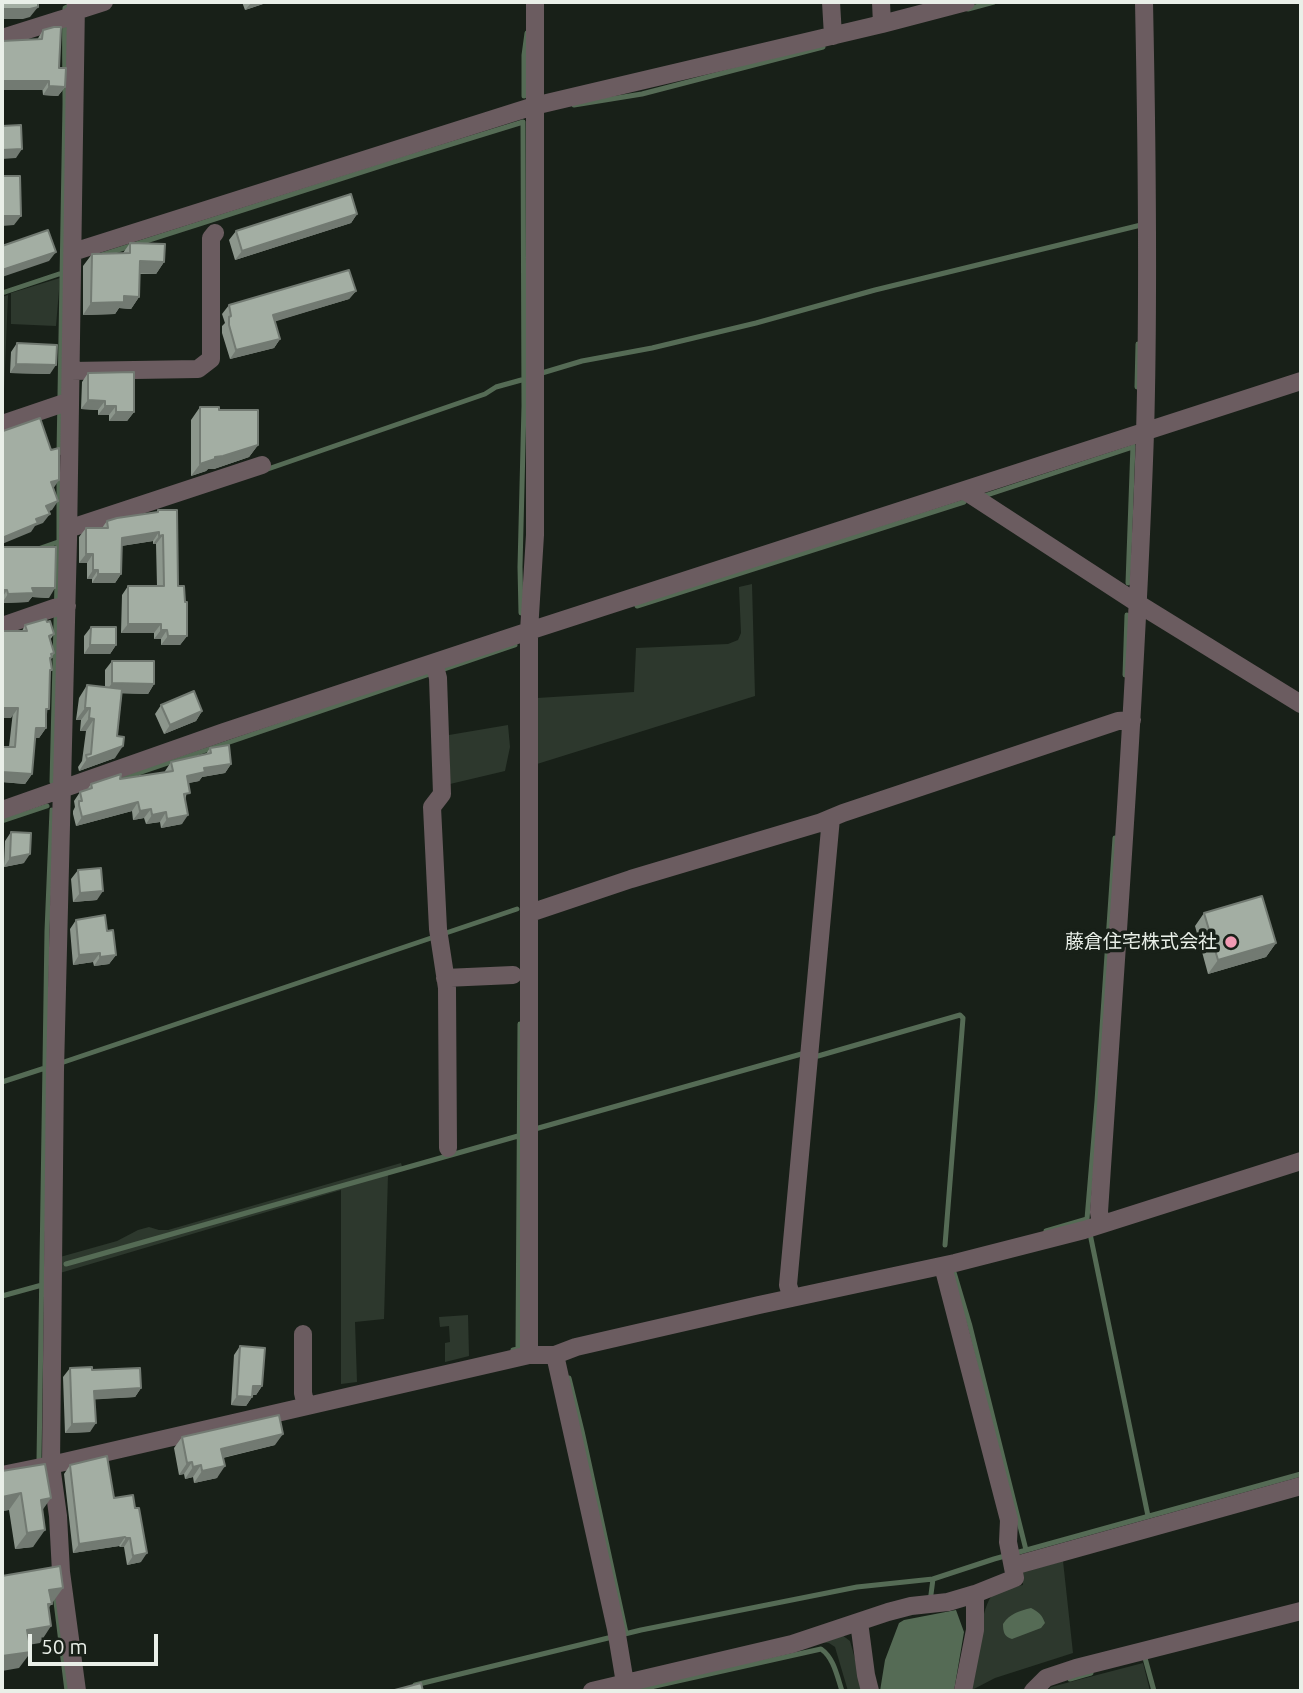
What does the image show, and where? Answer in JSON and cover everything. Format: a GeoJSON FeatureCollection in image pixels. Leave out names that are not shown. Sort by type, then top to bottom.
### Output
{"type":"FeatureCollection","features":[{"type":"Feature","properties":{"kind":"street"},"geometry":{"type":"LineString","coordinates":[[2,38],[104,2]]}},
{"type":"Feature","properties":{"kind":"street"},"geometry":{"type":"LineString","coordinates":[[528,1355],[529,631],[536,535],[535,2]]}},
{"type":"Feature","properties":{"kind":"street"},"geometry":{"type":"LineString","coordinates":[[831,2],[833,36]]}},
{"type":"Feature","properties":{"kind":"street"},"geometry":{"type":"LineString","coordinates":[[881,2],[882,24]]}},
{"type":"Feature","properties":{"kind":"street"},"geometry":{"type":"LineString","coordinates":[[73,261],[534,106],[966,2]]}},
{"type":"Feature","properties":{"kind":"street"},"geometry":{"type":"LineString","coordinates":[[1095,1222],[1126,720],[1137,603],[1145,433],[1148,193],[1144,2]]}},
{"type":"Feature","properties":{"kind":"street"},"geometry":{"type":"LineString","coordinates":[[70,12],[73,261],[71,371],[64,403],[68,534],[60,607],[63,789],[55,1066],[51,1465],[58,1516],[61,1572],[77,1691]]}},
{"type":"Feature","properties":{"kind":"street"},"geometry":{"type":"LineString","coordinates":[[71,371],[198,369],[211,359],[211,238],[215,233]]}},
{"type":"Feature","properties":{"kind":"street"},"geometry":{"type":"LineString","coordinates":[[2,810],[224,732],[436,670],[529,631],[1301,381]]}},
{"type":"Feature","properties":{"kind":"street"},"geometry":{"type":"LineString","coordinates":[[2,425],[64,403]]}},
{"type":"Feature","properties":{"kind":"street"},"geometry":{"type":"LineString","coordinates":[[68,534],[262,465]]}},
{"type":"Feature","properties":{"kind":"street"},"geometry":{"type":"LineString","coordinates":[[965,491],[1137,603],[1301,704]]}},
{"type":"Feature","properties":{"kind":"street"},"geometry":{"type":"LineString","coordinates":[[2,626],[60,607]]}},
{"type":"Feature","properties":{"kind":"street"},"geometry":{"type":"LineString","coordinates":[[436,670],[442,794],[432,807],[438,935],[447,988],[448,1148]]}},
{"type":"Feature","properties":{"kind":"street"},"geometry":{"type":"LineString","coordinates":[[530,913],[631,879],[807,827],[1126,720]]}},
{"type":"Feature","properties":{"kind":"street"},"geometry":{"type":"LineString","coordinates":[[790,1292],[831,818]]}},
{"type":"Feature","properties":{"kind":"street"},"geometry":{"type":"LineString","coordinates":[[445,978],[513,975]]}},
{"type":"Feature","properties":{"kind":"street"},"geometry":{"type":"LineString","coordinates":[[2,1475],[51,1465],[304,1400],[528,1355],[560,1353],[790,1292],[949,1265],[1301,1161]]}},
{"type":"Feature","properties":{"kind":"street"},"geometry":{"type":"LineString","coordinates":[[592,1691],[792,1644],[912,1606],[948,1602],[975,1594],[1014,1578],[1009,1520],[949,1265]]}},
{"type":"Feature","properties":{"kind":"street"},"geometry":{"type":"LineString","coordinates":[[303,1334],[304,1400]]}},
{"type":"Feature","properties":{"kind":"street"},"geometry":{"type":"LineString","coordinates":[[560,1353],[625,1683]]}},
{"type":"Feature","properties":{"kind":"street"},"geometry":{"type":"LineString","coordinates":[[1011,1558],[1301,1486]]}},
{"type":"Feature","properties":{"kind":"street"},"geometry":{"type":"LineString","coordinates":[[963,1691],[975,1630],[975,1594]]}},
{"type":"Feature","properties":{"kind":"street"},"geometry":{"type":"LineString","coordinates":[[1033,1691],[1046,1678],[1076,1668],[1301,1611]]}},
{"type":"Feature","properties":{"kind":"street"},"geometry":{"type":"LineString","coordinates":[[859,1622],[870,1691]]}},
{"type":"Feature","properties":{"kind":"shaded area"},"geometry":{"type":"Polygon","coordinates":[[[60,278],[56,326],[11,324],[11,293],[60,278]]]}},
{"type":"Feature","properties":{"kind":"shaded area"},"geometry":{"type":"Polygon","coordinates":[[[8,295],[3,415],[2,416],[2,297],[8,295]]]}},
{"type":"Feature","properties":{"kind":"shaded area"},"geometry":{"type":"Polygon","coordinates":[[[752,584],[755,696],[537,764],[537,698],[634,692],[636,648],[728,644],[738,640],[741,633],[739,587],[752,584]]]}},
{"type":"Feature","properties":{"kind":"shaded area"},"geometry":{"type":"Polygon","coordinates":[[[508,725],[510,747],[505,771],[450,784],[449,735],[508,725]]]}},
{"type":"Feature","properties":{"kind":"shaded area"},"geometry":{"type":"Polygon","coordinates":[[[401,1163],[403,1170],[388,1174],[384,1319],[355,1322],[357,1382],[341,1384],[341,1190],[60,1273],[60,1257],[117,1241],[138,1230],[149,1227],[168,1230],[401,1163]]]}},
{"type":"Feature","properties":{"kind":"shaded area"},"geometry":{"type":"Polygon","coordinates":[[[468,1315],[469,1356],[445,1362],[445,1343],[450,1342],[449,1326],[440,1327],[439,1317],[468,1315]]]}},
{"type":"Feature","properties":{"kind":"shaded area"},"geometry":{"type":"Polygon","coordinates":[[[1063,1561],[1073,1653],[995,1678],[970,1691],[981,1627],[991,1597],[1023,1585],[1022,1572],[1063,1561]]]}},
{"type":"Feature","properties":{"kind":"shaded area"},"geometry":{"type":"Polygon","coordinates":[[[1031,1608],[1044,1620],[1041,1628],[1012,1639],[1007,1637],[1003,1627],[1006,1620],[1015,1613],[1031,1608]]]}},
{"type":"Feature","properties":{"kind":"shaded area"},"geometry":{"type":"Polygon","coordinates":[[[956,1610],[964,1632],[954,1691],[880,1691],[885,1660],[899,1623],[956,1610]]]}},
{"type":"Feature","properties":{"kind":"shaded area"},"geometry":{"type":"Polygon","coordinates":[[[842,1635],[850,1641],[864,1691],[848,1691],[835,1647],[819,1642],[842,1635]]]}},
{"type":"Feature","properties":{"kind":"shaded area"},"geometry":{"type":"Polygon","coordinates":[[[1143,1663],[1150,1691],[1047,1691],[1051,1687],[1143,1663]]]}},
{"type":"Feature","properties":{"kind":"building"},"geometry":{"type":"Polygon","coordinates":[[[2,2],[38,2],[38,7],[2,9],[2,2]]]}},
{"type":"Feature","properties":{"kind":"building"},"geometry":{"type":"Polygon","coordinates":[[[61,27],[59,68],[66,68],[65,87],[49,86],[49,81],[2,81],[2,41],[42,39],[43,30],[61,27]]]}},
{"type":"Feature","properties":{"kind":"building"},"geometry":{"type":"Polygon","coordinates":[[[21,125],[22,149],[2,150],[2,126],[21,125]]]}},
{"type":"Feature","properties":{"kind":"building"},"geometry":{"type":"Polygon","coordinates":[[[2,176],[20,176],[21,216],[2,216],[2,176]]]}},
{"type":"Feature","properties":{"kind":"building"},"geometry":{"type":"Polygon","coordinates":[[[351,194],[357,214],[242,251],[236,231],[351,194]]]}},
{"type":"Feature","properties":{"kind":"building"},"geometry":{"type":"Polygon","coordinates":[[[48,230],[56,252],[2,270],[2,246],[48,230]]]}},
{"type":"Feature","properties":{"kind":"building"},"geometry":{"type":"Polygon","coordinates":[[[130,243],[165,244],[164,262],[140,261],[139,297],[124,296],[124,302],[91,303],[92,254],[130,253],[130,243]]]}},
{"type":"Feature","properties":{"kind":"building"},"geometry":{"type":"Polygon","coordinates":[[[349,270],[356,291],[273,315],[280,339],[236,350],[229,325],[229,305],[349,270]]]}},
{"type":"Feature","properties":{"kind":"building"},"geometry":{"type":"Polygon","coordinates":[[[17,343],[57,345],[56,365],[16,364],[17,343]]]}},
{"type":"Feature","properties":{"kind":"building"},"geometry":{"type":"Polygon","coordinates":[[[134,372],[134,412],[116,412],[116,406],[105,406],[105,401],[88,400],[88,373],[134,372]]]}},
{"type":"Feature","properties":{"kind":"building"},"geometry":{"type":"Polygon","coordinates":[[[200,407],[258,410],[258,445],[200,464],[200,407]]]}},
{"type":"Feature","properties":{"kind":"building"},"geometry":{"type":"Polygon","coordinates":[[[40,418],[51,450],[59,448],[59,480],[51,482],[58,501],[46,506],[50,514],[36,519],[38,523],[2,538],[2,429],[3,431],[40,418]]]}},
{"type":"Feature","properties":{"kind":"building"},"geometry":{"type":"Polygon","coordinates":[[[158,510],[177,510],[178,586],[184,586],[187,602],[187,636],[168,636],[167,630],[161,630],[161,624],[128,624],[128,586],[164,586],[163,535],[159,536],[159,532],[122,538],[121,574],[98,574],[98,570],[93,570],[93,554],[86,554],[86,528],[108,528],[107,521],[158,510]]]}},
{"type":"Feature","properties":{"kind":"building"},"geometry":{"type":"Polygon","coordinates":[[[2,547],[56,547],[55,588],[32,588],[34,593],[8,594],[7,590],[2,590],[2,547]]]}},
{"type":"Feature","properties":{"kind":"building"},"geometry":{"type":"Polygon","coordinates":[[[46,619],[47,622],[50,621],[54,634],[49,636],[54,653],[50,658],[52,670],[46,728],[36,728],[32,774],[2,772],[2,747],[15,747],[18,708],[2,708],[2,631],[27,631],[25,625],[46,619]]]}},
{"type":"Feature","properties":{"kind":"building"},"geometry":{"type":"Polygon","coordinates":[[[91,627],[116,627],[116,645],[90,645],[91,627]]]}},
{"type":"Feature","properties":{"kind":"building"},"geometry":{"type":"Polygon","coordinates":[[[112,661],[154,661],[154,684],[112,683],[112,661]]]}},
{"type":"Feature","properties":{"kind":"building"},"geometry":{"type":"Polygon","coordinates":[[[87,685],[122,689],[117,736],[124,737],[123,746],[87,759],[86,755],[91,754],[94,719],[89,718],[90,708],[85,708],[87,685]]]}},
{"type":"Feature","properties":{"kind":"building"},"geometry":{"type":"Polygon","coordinates":[[[194,691],[202,711],[170,725],[161,705],[194,691]]]}},
{"type":"Feature","properties":{"kind":"building"},"geometry":{"type":"Polygon","coordinates":[[[229,745],[231,764],[204,768],[205,772],[187,776],[190,793],[184,794],[188,815],[167,819],[166,812],[152,815],[151,809],[140,811],[138,802],[82,817],[80,792],[92,788],[91,784],[121,774],[120,779],[173,771],[171,762],[211,753],[210,748],[229,745]]]}},
{"type":"Feature","properties":{"kind":"building"},"geometry":{"type":"Polygon","coordinates":[[[11,832],[31,833],[30,854],[10,858],[11,832]]]}},
{"type":"Feature","properties":{"kind":"building"},"geometry":{"type":"Polygon","coordinates":[[[101,868],[103,891],[80,893],[78,870],[101,868]]]}},
{"type":"Feature","properties":{"kind":"building","name":"藤倉住宅株式会社"},"geometry":{"type":"Polygon","coordinates":[[[1262,896],[1276,943],[1218,960],[1204,913],[1262,896]]]}},
{"type":"Feature","properties":{"kind":"building"},"geometry":{"type":"Polygon","coordinates":[[[105,915],[107,931],[113,930],[116,955],[79,955],[76,920],[105,915]]]}},
{"type":"Feature","properties":{"kind":"building"},"geometry":{"type":"Polygon","coordinates":[[[240,1346],[265,1348],[262,1386],[253,1386],[252,1397],[237,1396],[240,1346]]]}},
{"type":"Feature","properties":{"kind":"building"},"geometry":{"type":"Polygon","coordinates":[[[92,1367],[92,1370],[140,1368],[141,1388],[94,1391],[96,1423],[72,1424],[70,1368],[92,1367]]]}},
{"type":"Feature","properties":{"kind":"building"},"geometry":{"type":"Polygon","coordinates":[[[279,1415],[283,1434],[221,1449],[225,1466],[202,1471],[201,1465],[193,1467],[192,1462],[187,1463],[182,1437],[279,1415]]]}},
{"type":"Feature","properties":{"kind":"building"},"geometry":{"type":"Polygon","coordinates":[[[107,1456],[114,1498],[133,1495],[135,1508],[139,1508],[147,1553],[133,1556],[130,1538],[125,1537],[79,1544],[70,1465],[107,1456]]]}},
{"type":"Feature","properties":{"kind":"building"},"geometry":{"type":"Polygon","coordinates":[[[45,1464],[51,1498],[41,1500],[45,1530],[27,1533],[21,1493],[2,1497],[2,1471],[45,1464]]]}},
{"type":"Feature","properties":{"kind":"building"},"geometry":{"type":"Polygon","coordinates":[[[60,1566],[63,1588],[49,1590],[52,1604],[48,1604],[51,1626],[27,1630],[31,1652],[2,1656],[2,1576],[60,1566]]]}},
{"type":"Feature","properties":{"kind":"building"},"geometry":{"type":"Polygon","coordinates":[[[421,1683],[423,1691],[391,1691],[421,1683]]]}},
{"type":"Feature","properties":{"kind":"waterway"},"geometry":{"type":"LineString","coordinates":[[968,9],[994,2]]}},
{"type":"Feature","properties":{"kind":"waterway"},"geometry":{"type":"LineString","coordinates":[[59,453],[65,8],[69,6]]}},
{"type":"Feature","properties":{"kind":"waterway"},"geometry":{"type":"LineString","coordinates":[[524,96],[527,33]]}},
{"type":"Feature","properties":{"kind":"waterway"},"geometry":{"type":"LineString","coordinates":[[574,105],[642,94],[823,47]]}},
{"type":"Feature","properties":{"kind":"waterway"},"geometry":{"type":"LineString","coordinates":[[102,255],[523,122]]}},
{"type":"Feature","properties":{"kind":"waterway"},"geometry":{"type":"LineString","coordinates":[[521,613],[524,406],[523,122]]}},
{"type":"Feature","properties":{"kind":"waterway"},"geometry":{"type":"LineString","coordinates":[[542,373],[582,361],[652,348],[756,323],[875,290],[1141,225]]}},
{"type":"Feature","properties":{"kind":"waterway"},"geometry":{"type":"LineString","coordinates":[[2,293],[62,273]]}},
{"type":"Feature","properties":{"kind":"waterway"},"geometry":{"type":"LineString","coordinates":[[1137,387],[1138,344]]}},
{"type":"Feature","properties":{"kind":"waterway"},"geometry":{"type":"LineString","coordinates":[[265,470],[525,379]]}},
{"type":"Feature","properties":{"kind":"waterway"},"geometry":{"type":"LineString","coordinates":[[1128,583],[1133,445]]}},
{"type":"Feature","properties":{"kind":"waterway"},"geometry":{"type":"LineString","coordinates":[[984,496],[1133,447]]}},
{"type":"Feature","properties":{"kind":"waterway"},"geometry":{"type":"LineString","coordinates":[[59,477],[59,540]]}},
{"type":"Feature","properties":{"kind":"waterway"},"geometry":{"type":"LineString","coordinates":[[637,606],[964,502]]}},
{"type":"Feature","properties":{"kind":"waterway"},"geometry":{"type":"LineString","coordinates":[[38,549],[64,538]]}},
{"type":"Feature","properties":{"kind":"waterway"},"geometry":{"type":"LineString","coordinates":[[52,782],[58,542]]}},
{"type":"Feature","properties":{"kind":"waterway"},"geometry":{"type":"LineString","coordinates":[[1125,675],[1127,615]]}},
{"type":"Feature","properties":{"kind":"waterway"},"geometry":{"type":"LineString","coordinates":[[118,780],[515,645]]}},
{"type":"Feature","properties":{"kind":"waterway"},"geometry":{"type":"LineString","coordinates":[[2,821],[47,806]]}},
{"type":"Feature","properties":{"kind":"waterway"},"geometry":{"type":"LineString","coordinates":[[39,1461],[47,931],[52,810]]}},
{"type":"Feature","properties":{"kind":"waterway"},"geometry":{"type":"LineString","coordinates":[[1115,838],[1087,1219],[1148,1516]]}},
{"type":"Feature","properties":{"kind":"waterway"},"geometry":{"type":"LineString","coordinates":[[58,1064],[517,909]]}},
{"type":"Feature","properties":{"kind":"waterway"},"geometry":{"type":"LineString","coordinates":[[818,1056],[960,1015],[963,1018],[945,1245]]}},
{"type":"Feature","properties":{"kind":"waterway"},"geometry":{"type":"LineString","coordinates":[[513,1350],[518,1349],[520,1024]]}},
{"type":"Feature","properties":{"kind":"waterway"},"geometry":{"type":"LineString","coordinates":[[535,1129],[805,1053]]}},
{"type":"Feature","properties":{"kind":"waterway"},"geometry":{"type":"LineString","coordinates":[[2,1082],[45,1068]]}},
{"type":"Feature","properties":{"kind":"waterway"},"geometry":{"type":"LineString","coordinates":[[66,1264],[518,1136]]}},
{"type":"Feature","properties":{"kind":"waterway"},"geometry":{"type":"LineString","coordinates":[[1046,1231],[1087,1219]]}},
{"type":"Feature","properties":{"kind":"waterway"},"geometry":{"type":"LineString","coordinates":[[953,1269],[970,1326],[1026,1550]]}},
{"type":"Feature","properties":{"kind":"waterway"},"geometry":{"type":"LineString","coordinates":[[2,1296],[42,1285]]}},
{"type":"Feature","properties":{"kind":"waterway"},"geometry":{"type":"LineString","coordinates":[[569,1378],[626,1633]]}},
{"type":"Feature","properties":{"kind":"waterway"},"geometry":{"type":"LineString","coordinates":[[930,1602],[933,1579],[994,1559],[1301,1474]]}},
{"type":"Feature","properties":{"kind":"waterway"},"geometry":{"type":"LineString","coordinates":[[415,1685],[641,1630],[857,1587],[933,1579]]}},
{"type":"Feature","properties":{"kind":"waterway"},"geometry":{"type":"LineString","coordinates":[[55,1594],[67,1691]]}},
{"type":"Feature","properties":{"kind":"waterway"},"geometry":{"type":"LineString","coordinates":[[633,1691],[821,1649],[832,1662],[842,1691]]}},
{"type":"Feature","properties":{"kind":"waterway"},"geometry":{"type":"LineString","coordinates":[[1145,1658],[1154,1691]]}},
{"type":"Feature","properties":{"kind":"waterway"},"geometry":{"type":"LineString","coordinates":[[1070,1679],[1091,1673]]}},
{"type":"Feature","properties":{"kind":"place","name":"藤倉住宅株式会社"},"geometry":{"type":"Point","coordinates":[1231,942]}}]}
